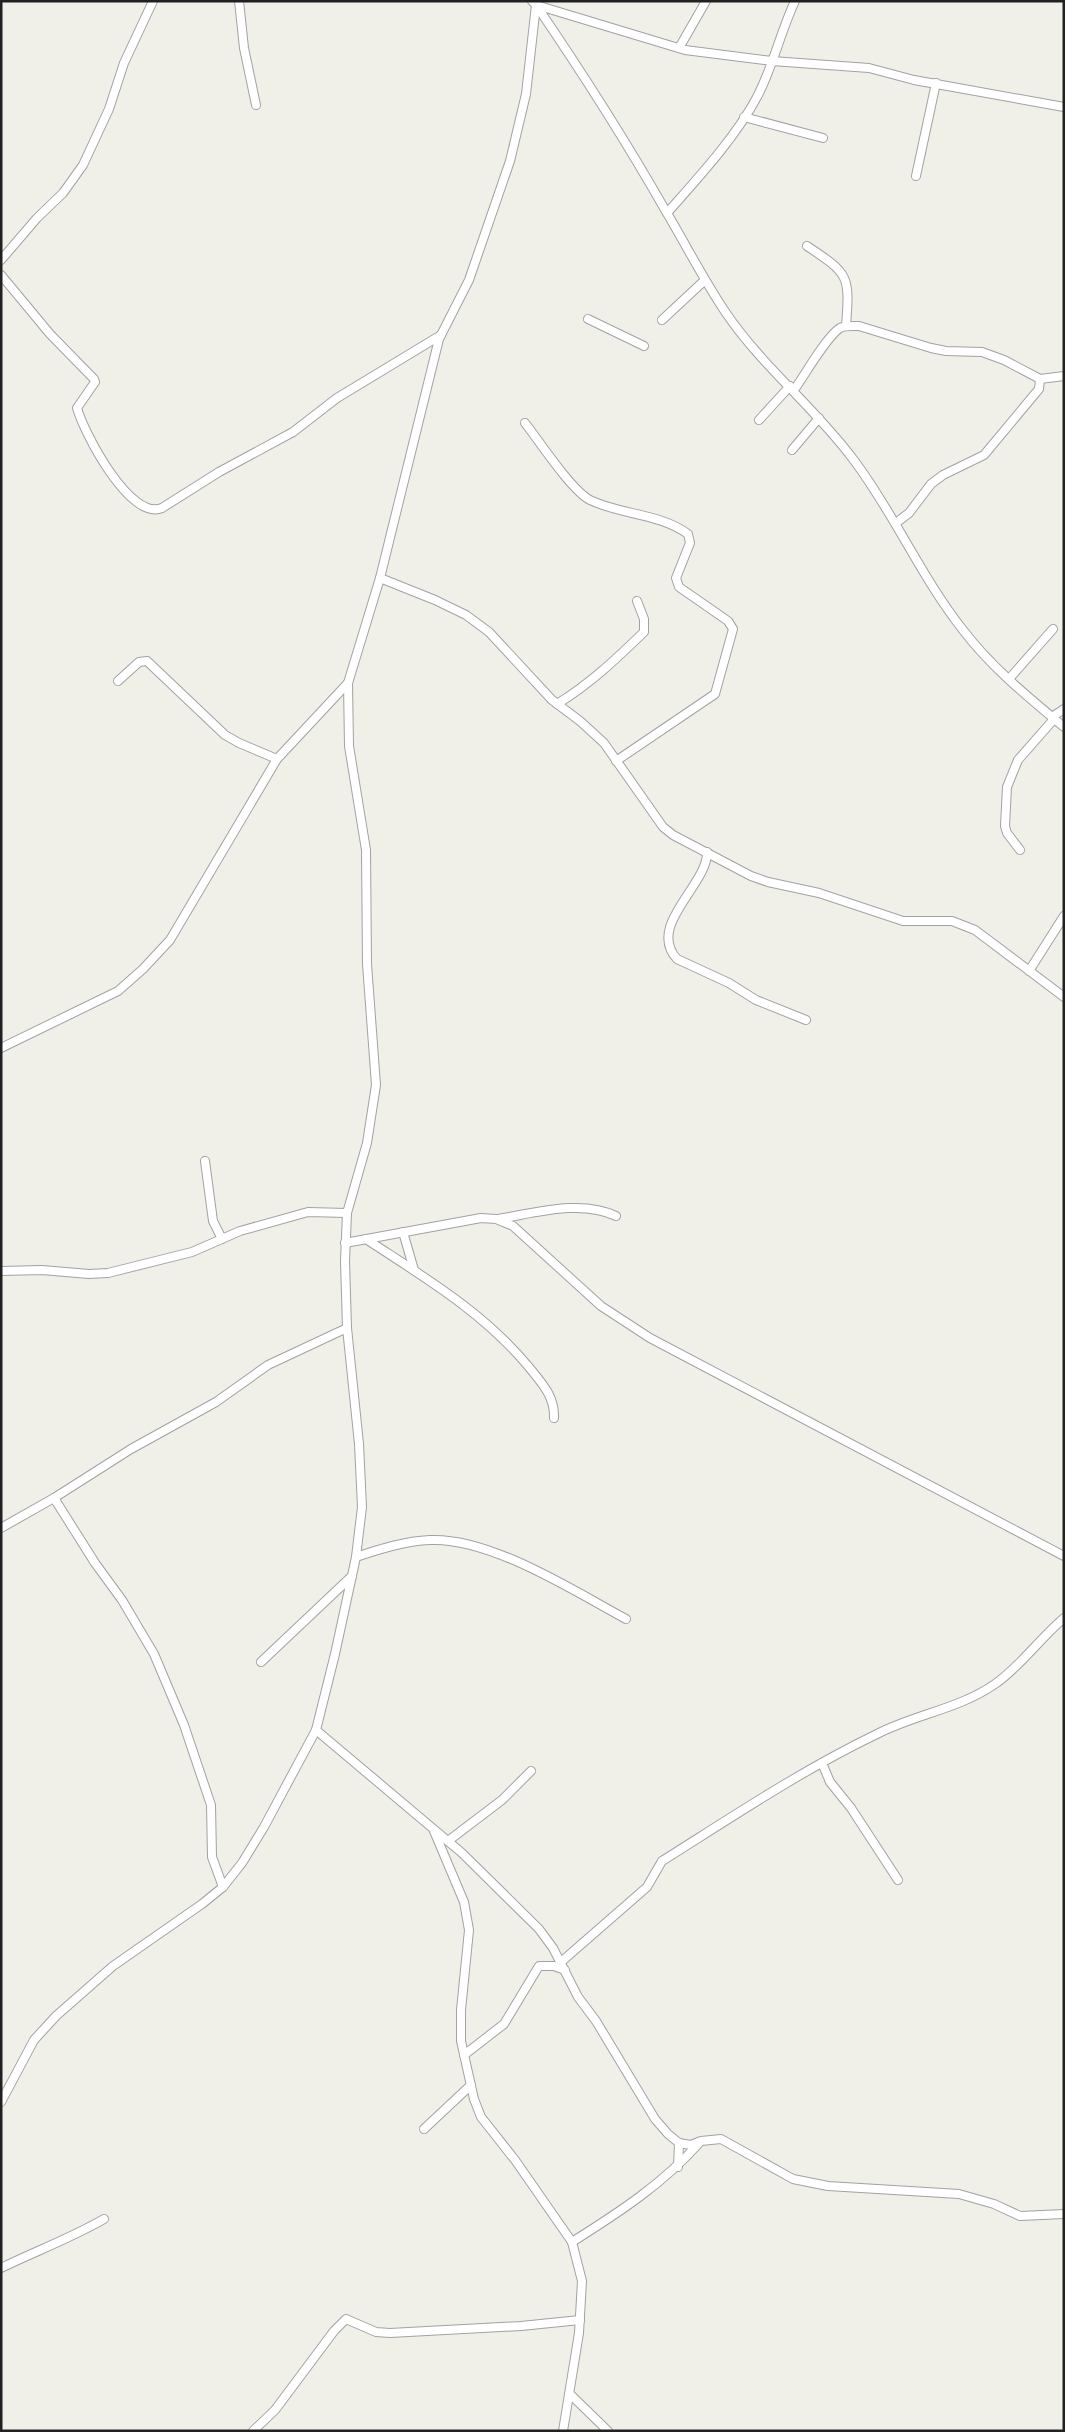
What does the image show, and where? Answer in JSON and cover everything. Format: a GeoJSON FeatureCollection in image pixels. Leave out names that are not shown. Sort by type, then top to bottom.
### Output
{"type":"FeatureCollection","features":[{"type":"Feature","properties":{"kind":"street"},"geometry":{"type":"LineString","coordinates":[[1,260],[37,218],[63,193],[83,165],[110,110],[124,63],[153,1]]}},
{"type":"Feature","properties":{"kind":"street"},"geometry":{"type":"LineString","coordinates":[[240,1],[244,48],[256,105]]}},
{"type":"Feature","properties":{"kind":"street"},"geometry":{"type":"LineString","coordinates":[[679,48],[706,1]]}},
{"type":"Feature","properties":{"kind":"street"},"geometry":{"type":"LineString","coordinates":[[667,213],[692,185],[744,117],[756,98],[795,1]]}},
{"type":"Feature","properties":{"kind":"street"},"geometry":{"type":"LineString","coordinates":[[534,3],[679,48],[772,61],[869,68],[936,83],[1063,107]]}},
{"type":"Feature","properties":{"kind":"street"},"geometry":{"type":"LineString","coordinates":[[534,3],[592,88],[705,280],[750,346],[792,388],[854,460],[896,523],[943,604],[964,632],[1009,679],[1064,727]]}},
{"type":"Feature","properties":{"kind":"street"},"geometry":{"type":"LineString","coordinates":[[1,2102],[34,2040],[56,2016],[113,1966],[202,1904],[223,1887],[242,1863],[264,1827],[316,1730],[352,1576],[362,1507],[359,1444],[347,1328],[345,1243],[347,1213],[367,1143],[376,1085],[367,964],[366,850],[349,746],[348,683],[380,578],[441,335],[468,280],[510,161],[526,94],[534,3]]}},
{"type":"Feature","properties":{"kind":"street"},"geometry":{"type":"LineString","coordinates":[[916,176],[936,83]]}},
{"type":"Feature","properties":{"kind":"street"},"geometry":{"type":"LineString","coordinates":[[744,117],[823,138]]}},
{"type":"Feature","properties":{"kind":"street"},"geometry":{"type":"LineString","coordinates":[[808,246],[837,266],[844,277],[848,294],[846,326]]}},
{"type":"Feature","properties":{"kind":"street"},"geometry":{"type":"LineString","coordinates":[[1,275],[50,334],[94,379],[95,382],[77,408],[86,434],[121,485],[136,502],[151,510],[162,508],[219,472],[284,438],[337,398],[383,372],[441,335]]}},
{"type":"Feature","properties":{"kind":"street"},"geometry":{"type":"LineString","coordinates":[[662,320],[705,280]]}},
{"type":"Feature","properties":{"kind":"street"},"geometry":{"type":"LineString","coordinates":[[588,319],[644,346]]}},
{"type":"Feature","properties":{"kind":"street"},"geometry":{"type":"LineString","coordinates":[[759,420],[792,388],[839,328],[846,326],[859,326],[946,351],[982,352],[1004,360],[1040,379],[1064,376]]}},
{"type":"Feature","properties":{"kind":"street"},"geometry":{"type":"LineString","coordinates":[[896,523],[909,512],[931,484],[944,474],[984,455],[1039,389],[1040,379]]}},
{"type":"Feature","properties":{"kind":"street"},"geometry":{"type":"LineString","coordinates":[[792,450],[819,418]]}},
{"type":"Feature","properties":{"kind":"street"},"geometry":{"type":"LineString","coordinates":[[525,424],[578,490],[589,499],[667,522],[688,534],[690,543],[676,578],[676,583],[728,621],[733,630],[715,694],[616,761]]}},
{"type":"Feature","properties":{"kind":"street"},"geometry":{"type":"LineString","coordinates":[[380,578],[466,615],[489,632],[556,704],[580,721],[604,743],[663,827],[752,876],[768,882],[819,893],[877,914],[903,921],[940,920],[963,924],[975,930],[1064,997]]}},
{"type":"Feature","properties":{"kind":"street"},"geometry":{"type":"LineString","coordinates":[[556,704],[584,686],[613,662],[644,632],[645,624],[637,601]]}},
{"type":"Feature","properties":{"kind":"street"},"geometry":{"type":"LineString","coordinates":[[1009,679],[1053,629]]}},
{"type":"Feature","properties":{"kind":"street"},"geometry":{"type":"LineString","coordinates":[[118,681],[139,662],[147,661],[225,734],[239,744],[277,759]]}},
{"type":"Feature","properties":{"kind":"street"},"geometry":{"type":"LineString","coordinates":[[1,1048],[118,991],[143,969],[170,940],[277,759],[348,683]]}},
{"type":"Feature","properties":{"kind":"street"},"geometry":{"type":"LineString","coordinates":[[1020,850],[1007,834],[1005,826],[1007,787],[1018,760],[1053,718],[1064,708]]}},
{"type":"Feature","properties":{"kind":"street"},"geometry":{"type":"LineString","coordinates":[[707,852],[708,862],[678,909],[668,937],[671,952],[677,959],[729,983],[756,1000],[806,1020]]}},
{"type":"Feature","properties":{"kind":"street"},"geometry":{"type":"LineString","coordinates":[[1029,972],[1064,916]]}},
{"type":"Feature","properties":{"kind":"street"},"geometry":{"type":"LineString","coordinates":[[205,1160],[213,1221],[222,1239]]}},
{"type":"Feature","properties":{"kind":"street"},"geometry":{"type":"LineString","coordinates":[[345,1243],[452,1222],[496,1219],[586,1207],[605,1210],[616,1216]]}},
{"type":"Feature","properties":{"kind":"street"},"geometry":{"type":"LineString","coordinates":[[1,1271],[42,1270],[90,1274],[108,1273],[192,1252],[240,1231],[308,1212],[347,1213]]}},
{"type":"Feature","properties":{"kind":"street"},"geometry":{"type":"LineString","coordinates":[[496,1219],[513,1226],[525,1235],[600,1306],[650,1338],[1064,1556]]}},
{"type":"Feature","properties":{"kind":"street"},"geometry":{"type":"LineString","coordinates":[[403,1232],[414,1270]]}},
{"type":"Feature","properties":{"kind":"street"},"geometry":{"type":"LineString","coordinates":[[366,1239],[414,1270],[484,1320],[508,1342],[551,1396],[555,1407],[554,1418]]}},
{"type":"Feature","properties":{"kind":"street"},"geometry":{"type":"LineString","coordinates":[[1,1528],[54,1498],[131,1449],[216,1402],[268,1365],[347,1328]]}},
{"type":"Feature","properties":{"kind":"street"},"geometry":{"type":"LineString","coordinates":[[54,1498],[95,1564],[122,1600],[154,1654],[184,1724],[211,1805],[212,1856],[223,1887]]}},
{"type":"Feature","properties":{"kind":"street"},"geometry":{"type":"LineString","coordinates":[[356,1556],[392,1546],[430,1540],[454,1541],[532,1568],[626,1619]]}},
{"type":"Feature","properties":{"kind":"street"},"geometry":{"type":"LineString","coordinates":[[261,1662],[352,1576]]}},
{"type":"Feature","properties":{"kind":"street"},"geometry":{"type":"LineString","coordinates":[[561,1962],[647,1887],[662,1862],[822,1763],[899,1723],[963,1703],[997,1683],[1048,1631],[1064,1618]]}},
{"type":"Feature","properties":{"kind":"street"},"geometry":{"type":"LineString","coordinates":[[316,1730],[448,1841],[539,1929],[561,1962],[578,1997],[596,2021],[655,2119],[679,2143],[691,2145],[701,2141],[721,2139],[793,2179],[828,2186],[960,2194],[994,2204],[1020,2216],[1064,2214]]}},
{"type":"Feature","properties":{"kind":"street"},"geometry":{"type":"LineString","coordinates":[[822,1763],[830,1782],[851,1808],[898,1880]]}},
{"type":"Feature","properties":{"kind":"street"},"geometry":{"type":"LineString","coordinates":[[448,1841],[502,1800],[531,1771]]}},
{"type":"Feature","properties":{"kind":"street"},"geometry":{"type":"LineString","coordinates":[[434,1829],[464,1902],[469,1930],[461,2010],[461,2041],[471,2085],[481,2117],[515,2160],[572,2242],[582,2281],[580,2320],[571,2395],[563,2431]]}},
{"type":"Feature","properties":{"kind":"street"},"geometry":{"type":"LineString","coordinates":[[464,2055],[504,2024],[539,1966],[554,1966],[565,1970]]}},
{"type":"Feature","properties":{"kind":"street"},"geometry":{"type":"LineString","coordinates":[[424,2129],[471,2085]]}},
{"type":"Feature","properties":{"kind":"street"},"geometry":{"type":"LineString","coordinates":[[572,2242],[617,2214],[678,2167],[701,2141]]}},
{"type":"Feature","properties":{"kind":"street"},"geometry":{"type":"LineString","coordinates":[[678,2167],[679,2143]]}},
{"type":"Feature","properties":{"kind":"street"},"geometry":{"type":"LineString","coordinates":[[1,2268],[51,2244],[71,2238],[104,2219]]}},
{"type":"Feature","properties":{"kind":"street"},"geometry":{"type":"LineString","coordinates":[[254,2431],[275,2410],[334,2330],[346,2320],[376,2332],[390,2333],[521,2326],[580,2320]]}},
{"type":"Feature","properties":{"kind":"street"},"geometry":{"type":"LineString","coordinates":[[571,2395],[608,2431]]}}]}
